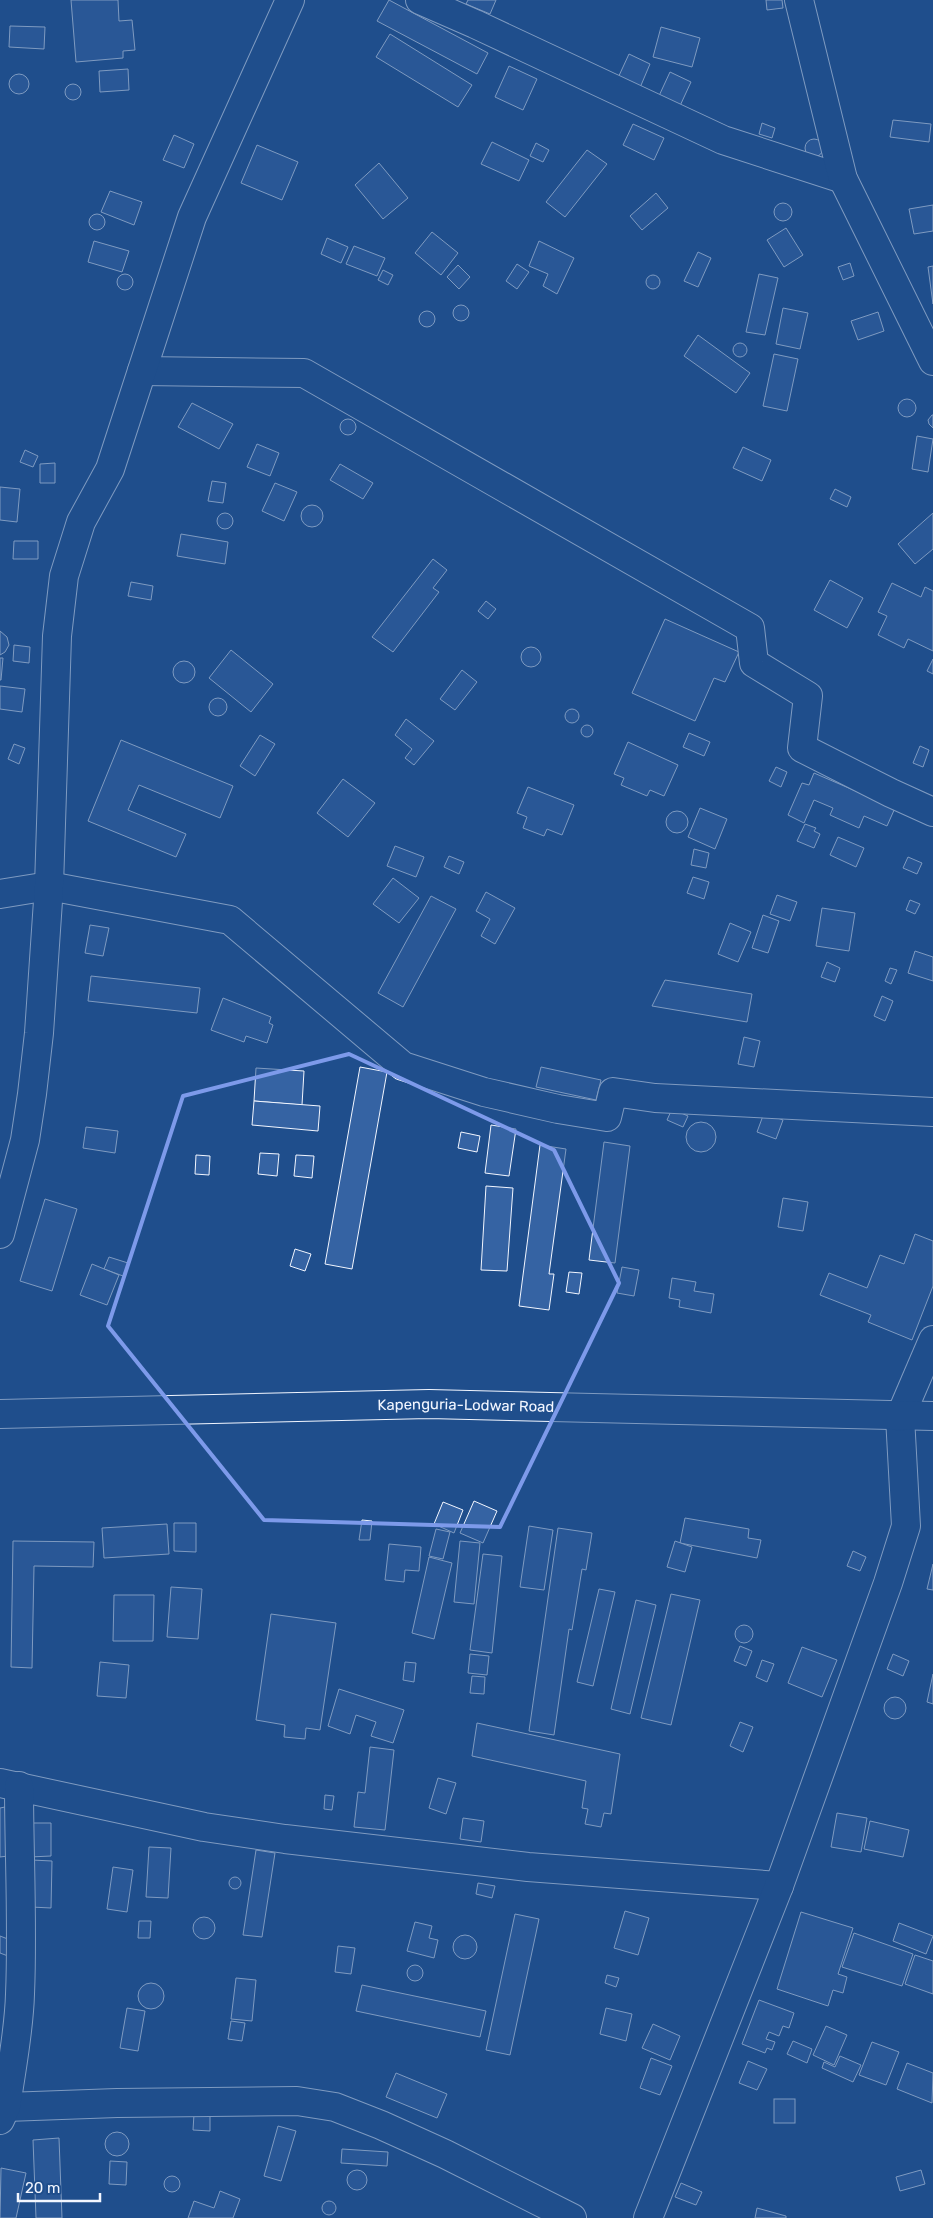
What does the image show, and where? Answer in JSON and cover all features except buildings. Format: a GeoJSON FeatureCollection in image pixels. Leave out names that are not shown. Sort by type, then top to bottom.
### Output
{"type":"FeatureCollection","features":[{"type":"Feature","properties":{"kind":"main road"},"geometry":{"type":"LineString","coordinates":[[0,1234],[25,1140],[32,1094],[49,886],[57,636],[64,576],[80,522],[110,469],[192,216],[290,0]]}},
{"type":"Feature","properties":{"kind":"main road"},"geometry":{"type":"LineString","coordinates":[[420,0],[723,140],[843,179]]}},
{"type":"Feature","properties":{"kind":"main road"},"geometry":{"type":"LineString","coordinates":[[799,0],[843,179],[933,361]]}},
{"type":"Feature","properties":{"kind":"main road"},"geometry":{"type":"LineString","coordinates":[[142,371],[304,373],[750,628],[754,663],[808,696],[802,748],[891,794],[933,812]]}},
{"type":"Feature","properties":{"kind":"main road"},"geometry":{"type":"LineString","coordinates":[[0,894],[49,886],[230,920],[403,1066],[484,1092],[558,1109],[608,1117],[613,1092],[655,1098],[933,1112]]}},
{"type":"Feature","properties":{"kind":"main road"},"geometry":{"type":"LineString","coordinates":[[648,2218],[779,1886],[888,1584],[906,1526],[900,1417],[933,1340]]}},
{"type":"Feature","properties":{"kind":"main road","name":"Kapenguria-Lodwar Road"},"geometry":{"type":"LineString","coordinates":[[0,1414],[429,1404],[900,1417],[933,1416]]}},
{"type":"Feature","properties":{"kind":"main road"},"geometry":{"type":"LineString","coordinates":[[572,2218],[445,2154],[381,2125],[335,2107],[289,2101],[117,2102],[3,2114],[20,1997],[22,1936],[19,1870],[10,1784],[204,1827],[285,1839],[528,1867],[779,1886]]}},
{"type":"Feature","properties":{"kind":"highlighted area"},"geometry":{"type":"Polygon","coordinates":[[[349,1054],[554,1150],[619,1283],[500,1527],[264,1520],[108,1326],[183,1096],[349,1054]]]}}]}
